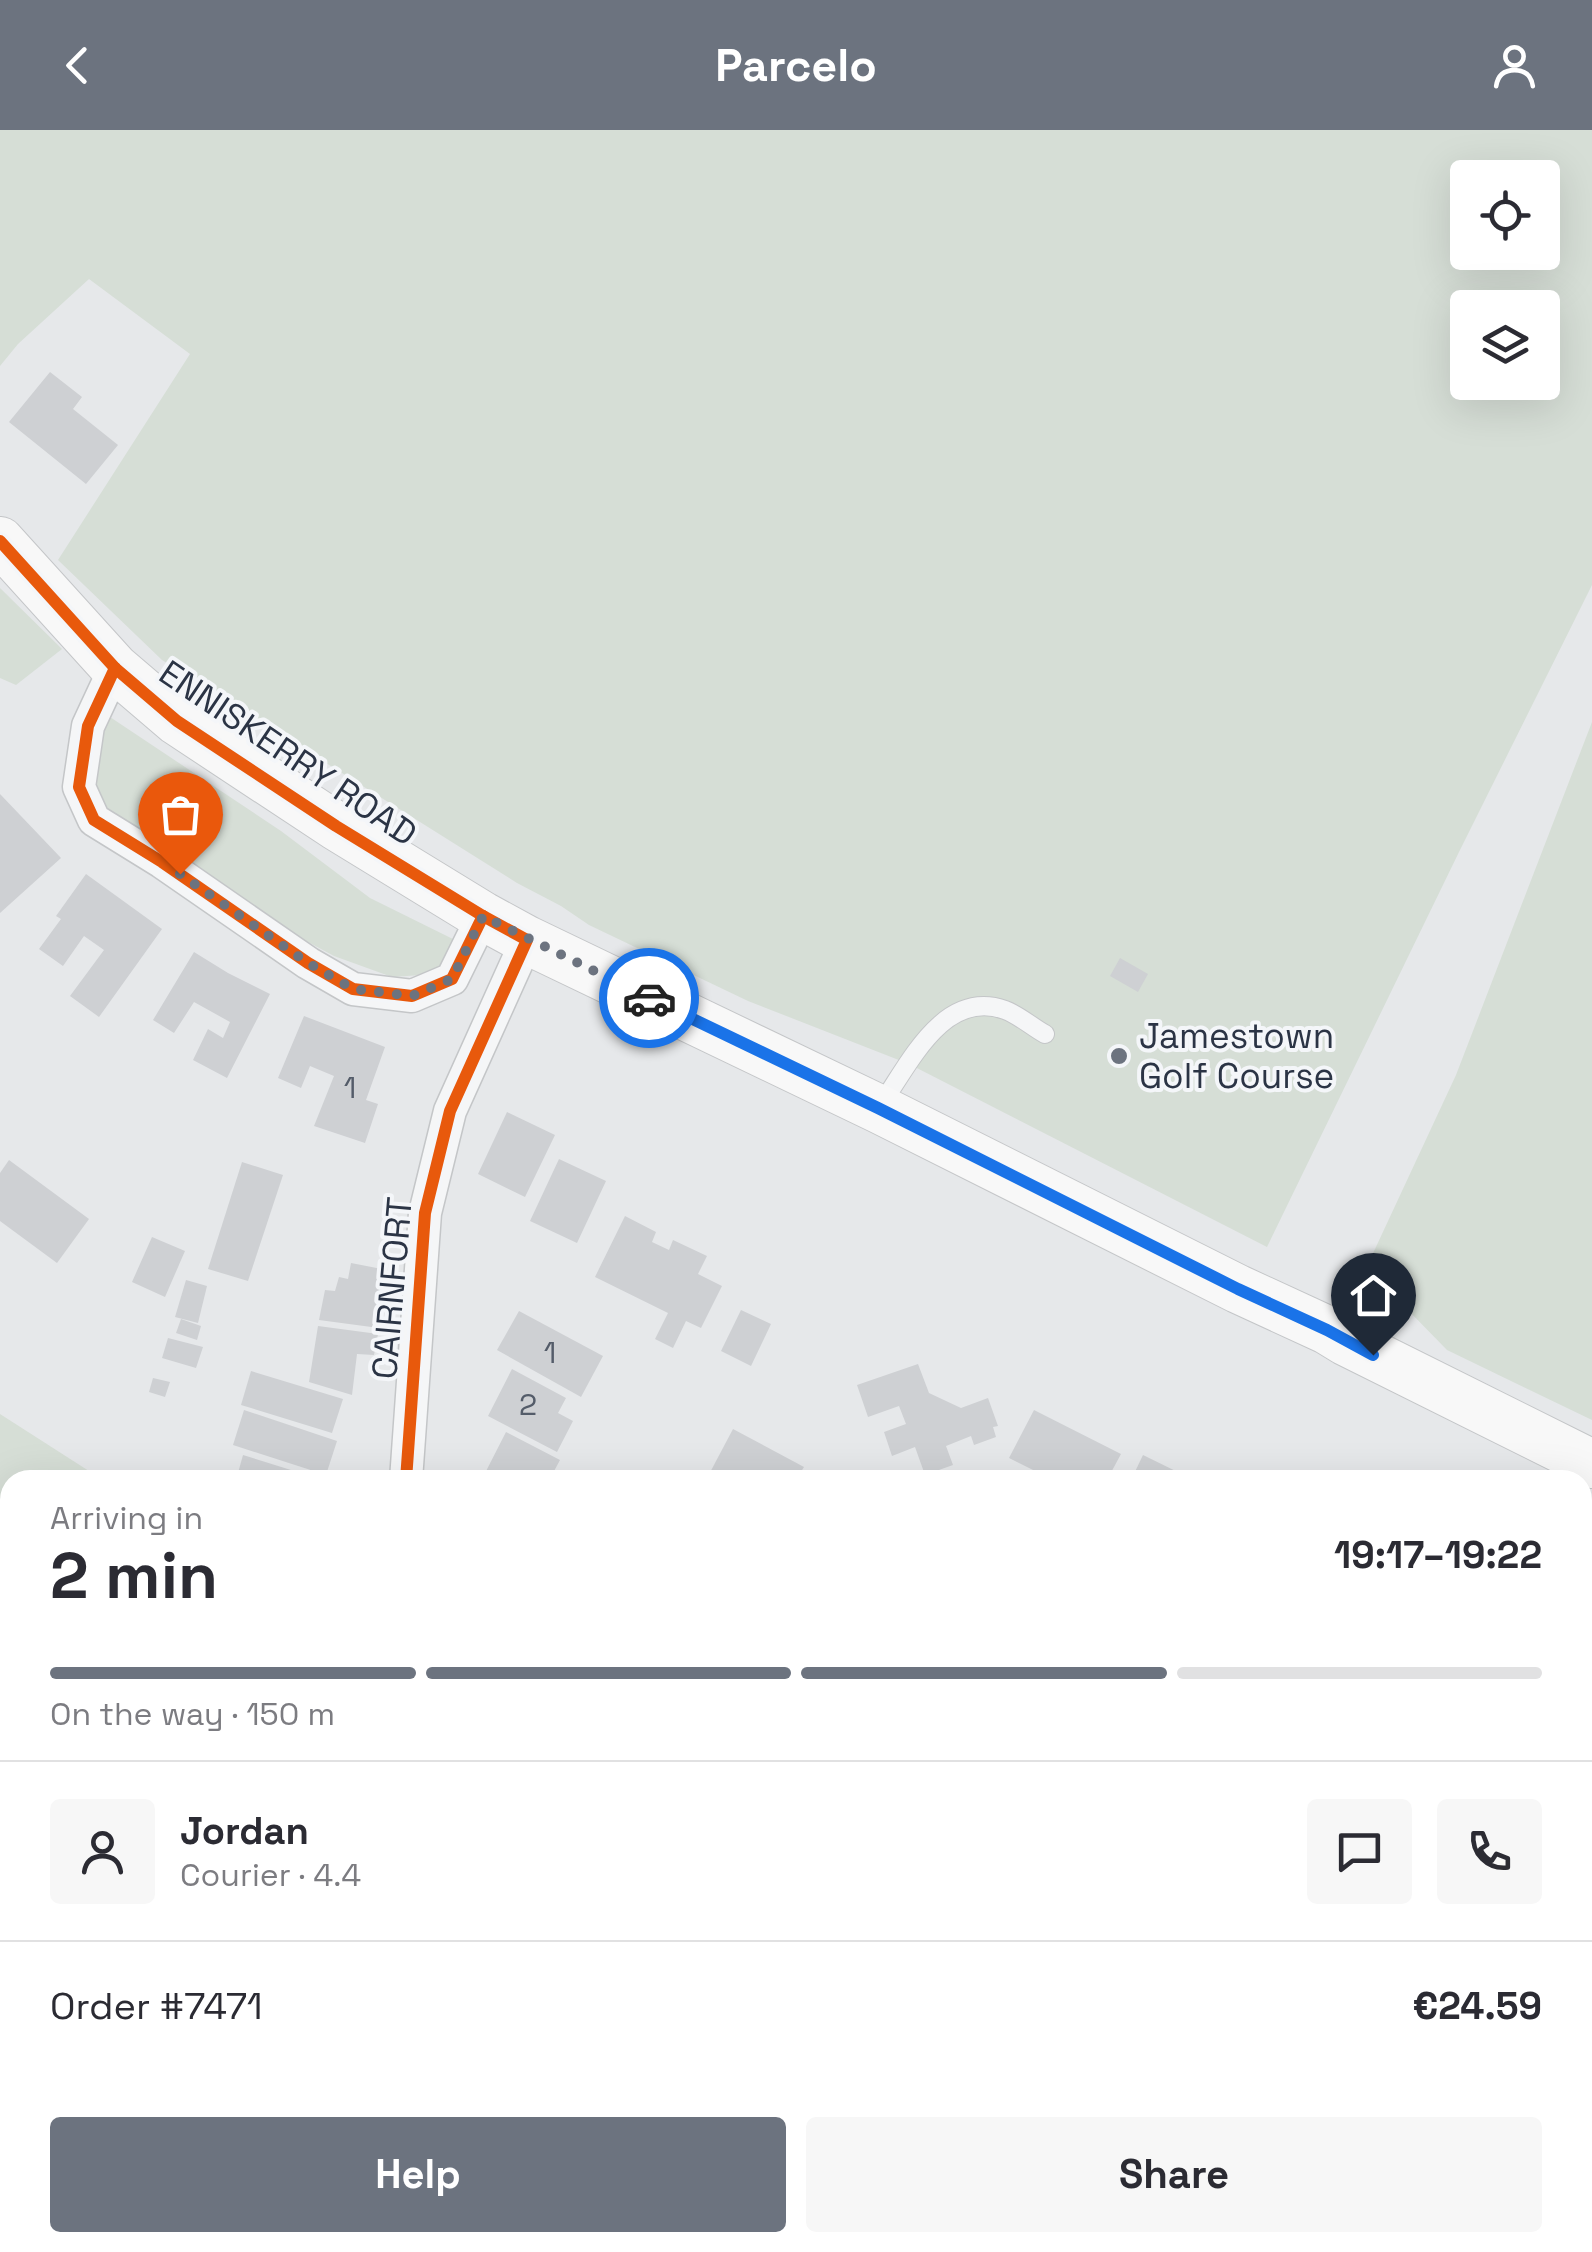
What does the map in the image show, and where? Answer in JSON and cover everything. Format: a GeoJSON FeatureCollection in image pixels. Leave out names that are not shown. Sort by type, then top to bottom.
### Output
{"type":"FeatureCollection","features":[{"type":"Feature","properties":{"kind":"main road","name":"ENNISKERRY ROAD"},"geometry":{"type":"LineString","coordinates":[[0,541],[115,668],[177,721],[336,826],[483,916],[1592,1464]]}},
{"type":"Feature","properties":{"kind":"street"},"geometry":{"type":"LineString","coordinates":[[115,668],[88,726],[78,788],[94,820],[353,989],[412,996],[452,979],[483,916]]}},
{"type":"Feature","properties":{"kind":"street","name":"CAIRNFORT"},"geometry":{"type":"LineString","coordinates":[[407,1470],[425,1213],[450,1111],[527,940]]}},
{"type":"Feature","properties":{"kind":"lane"},"geometry":{"type":"LineString","coordinates":[[878,1108],[932,1031],[953,1012],[982,1006],[1005,1010],[1045,1034]]}},
{"type":"Feature","properties":{"kind":"shaded area"},"geometry":{"type":"Polygon","coordinates":[[[0,130],[1592,130],[1592,585],[1267,1247],[909,1064],[748,1001],[589,925],[162,660],[58,560],[190,354],[89,279],[18,344],[0,366],[0,130]]]}},
{"type":"Feature","properties":{"kind":"shaded area"},"geometry":{"type":"Polygon","coordinates":[[[0,588],[62,649],[16,685],[0,678],[0,588]]]}},
{"type":"Feature","properties":{"kind":"shaded area"},"geometry":{"type":"Polygon","coordinates":[[[107,715],[281,831],[370,898],[461,943],[436,974],[392,977],[334,956],[228,899],[98,804],[89,777],[107,715]]]}},
{"type":"Feature","properties":{"kind":"shaded area"},"geometry":{"type":"Polygon","coordinates":[[[1592,722],[1592,1420],[1447,1350],[1405,1307],[1355,1292],[1456,1075],[1592,722]]]}},
{"type":"Feature","properties":{"kind":"shaded area"},"geometry":{"type":"Polygon","coordinates":[[[0,1414],[87,1470],[0,1470],[0,1414]]]}},
{"type":"Feature","properties":{"kind":"building"},"geometry":{"type":"Polygon","coordinates":[[[50,372],[82,397],[73,409],[118,445],[86,484],[9,422],[50,372]]]}},
{"type":"Feature","properties":{"kind":"building"},"geometry":{"type":"Polygon","coordinates":[[[0,794],[61,858],[0,913],[0,794]]]}},
{"type":"Feature","properties":{"kind":"building"},"geometry":{"type":"Polygon","coordinates":[[[86,874],[162,929],[99,1017],[70,996],[104,950],[84,936],[63,966],[39,949],[61,919],[56,916],[86,874]]]}},
{"type":"Feature","properties":{"kind":"building"},"geometry":{"type":"Polygon","coordinates":[[[194,952],[270,994],[227,1078],[193,1060],[208,1029],[223,1038],[230,1022],[194,1002],[174,1033],[153,1020],[194,952]]]}},
{"type":"Feature","properties":{"kind":"building"},"geometry":{"type":"Polygon","coordinates":[[[1120,958],[1148,974],[1138,992],[1110,976],[1120,958]]]}},
{"type":"Feature","properties":{"kind":"building"},"geometry":{"type":"Polygon","coordinates":[[[304,1016],[385,1047],[366,1100],[378,1104],[365,1143],[314,1126],[334,1076],[310,1066],[301,1088],[278,1078],[304,1016]]]}},
{"type":"Feature","properties":{"kind":"building"},"geometry":{"type":"Polygon","coordinates":[[[507,1112],[555,1135],[525,1197],[478,1174],[507,1112]]]}},
{"type":"Feature","properties":{"kind":"building"},"geometry":{"type":"Polygon","coordinates":[[[559,1159],[606,1181],[577,1243],[530,1221],[559,1159]]]}},
{"type":"Feature","properties":{"kind":"building"},"geometry":{"type":"Polygon","coordinates":[[[9,1160],[89,1219],[57,1263],[0,1221],[0,1173],[9,1160]]]}},
{"type":"Feature","properties":{"kind":"building"},"geometry":{"type":"Polygon","coordinates":[[[242,1162],[283,1175],[248,1281],[208,1269],[242,1162]]]}},
{"type":"Feature","properties":{"kind":"building"},"geometry":{"type":"Polygon","coordinates":[[[625,1216],[656,1232],[652,1242],[669,1250],[673,1240],[707,1256],[698,1274],[722,1286],[701,1328],[686,1321],[673,1348],[655,1339],[668,1313],[595,1277],[625,1216]]]}},
{"type":"Feature","properties":{"kind":"building"},"geometry":{"type":"Polygon","coordinates":[[[152,1237],[185,1251],[165,1297],[132,1282],[152,1237]]]}},
{"type":"Feature","properties":{"kind":"building"},"geometry":{"type":"Polygon","coordinates":[[[351,1263],[387,1270],[379,1328],[319,1320],[325,1290],[335,1291],[339,1277],[348,1279],[351,1263]]]}},
{"type":"Feature","properties":{"kind":"building"},"geometry":{"type":"Polygon","coordinates":[[[186,1280],[207,1286],[198,1323],[175,1317],[186,1280]]]}},
{"type":"Feature","properties":{"kind":"building"},"geometry":{"type":"Polygon","coordinates":[[[741,1310],[771,1324],[751,1366],[721,1351],[741,1310]]]}},
{"type":"Feature","properties":{"kind":"building"},"geometry":{"type":"Polygon","coordinates":[[[519,1311],[603,1356],[581,1397],[497,1350],[519,1311]]]}},
{"type":"Feature","properties":{"kind":"building"},"geometry":{"type":"Polygon","coordinates":[[[181,1319],[201,1326],[197,1340],[176,1333],[181,1319]]]}},
{"type":"Feature","properties":{"kind":"building"},"geometry":{"type":"Polygon","coordinates":[[[318,1326],[378,1334],[374,1355],[357,1354],[352,1395],[309,1382],[318,1326]]]}},
{"type":"Feature","properties":{"kind":"building"},"geometry":{"type":"Polygon","coordinates":[[[168,1338],[203,1347],[196,1368],[162,1358],[168,1338]]]}},
{"type":"Feature","properties":{"kind":"building"},"geometry":{"type":"Polygon","coordinates":[[[918,1364],[929,1393],[961,1408],[988,1398],[998,1426],[993,1427],[996,1437],[974,1445],[971,1436],[946,1446],[953,1465],[923,1470],[915,1447],[892,1456],[884,1432],[906,1424],[899,1406],[868,1417],[857,1385],[918,1364]]]}},
{"type":"Feature","properties":{"kind":"building"},"geometry":{"type":"Polygon","coordinates":[[[512,1369],[566,1398],[558,1413],[573,1421],[557,1452],[488,1416],[512,1369]]]}},
{"type":"Feature","properties":{"kind":"building"},"geometry":{"type":"Polygon","coordinates":[[[251,1371],[343,1399],[332,1433],[241,1405],[251,1371]]]}},
{"type":"Feature","properties":{"kind":"building"},"geometry":{"type":"Polygon","coordinates":[[[153,1378],[170,1382],[165,1397],[149,1392],[153,1378]]]}},
{"type":"Feature","properties":{"kind":"building"},"geometry":{"type":"Polygon","coordinates":[[[244,1410],[337,1441],[328,1470],[310,1470],[233,1445],[244,1410]]]}},
{"type":"Feature","properties":{"kind":"building"},"geometry":{"type":"Polygon","coordinates":[[[1034,1410],[1121,1454],[1112,1470],[1033,1470],[1009,1458],[1034,1410]]]}},
{"type":"Feature","properties":{"kind":"building"},"geometry":{"type":"Polygon","coordinates":[[[733,1429],[804,1467],[802,1470],[711,1470],[733,1429]]]}},
{"type":"Feature","properties":{"kind":"building"},"geometry":{"type":"Polygon","coordinates":[[[506,1432],[560,1460],[555,1470],[487,1470],[506,1432]]]}},
{"type":"Feature","properties":{"kind":"building"},"geometry":{"type":"Polygon","coordinates":[[[243,1455],[291,1470],[239,1470],[243,1455]]]}},
{"type":"Feature","properties":{"kind":"building"},"geometry":{"type":"Polygon","coordinates":[[[1143,1455],[1174,1470],[1136,1470],[1143,1455]]]}},
{"type":"Feature","properties":{"kind":"cycle path"},"geometry":{"type":"LineString","coordinates":[[0,541],[115,668],[177,721],[336,826],[527,940],[450,1111],[425,1213],[407,1470]]}},
{"type":"Feature","properties":{"kind":"cycle path"},"geometry":{"type":"LineString","coordinates":[[115,668],[88,726],[79,787],[94,820],[353,989],[412,996],[452,979],[483,916]]}},
{"type":"Feature","properties":{"kind":"way so far"},"geometry":{"type":"LineString","coordinates":[[180,874],[308,963],[353,989],[412,996],[452,979],[483,916],[649,998]]}},
{"type":"Feature","properties":{"kind":"place","name":"Jamestown Golf Course"},"geometry":{"type":"Point","coordinates":[1119,1056]}},
{"type":"Feature","properties":{"kind":"route"},"geometry":{"type":"LineString","coordinates":[[649,998],[1373,1355]]}}]}
